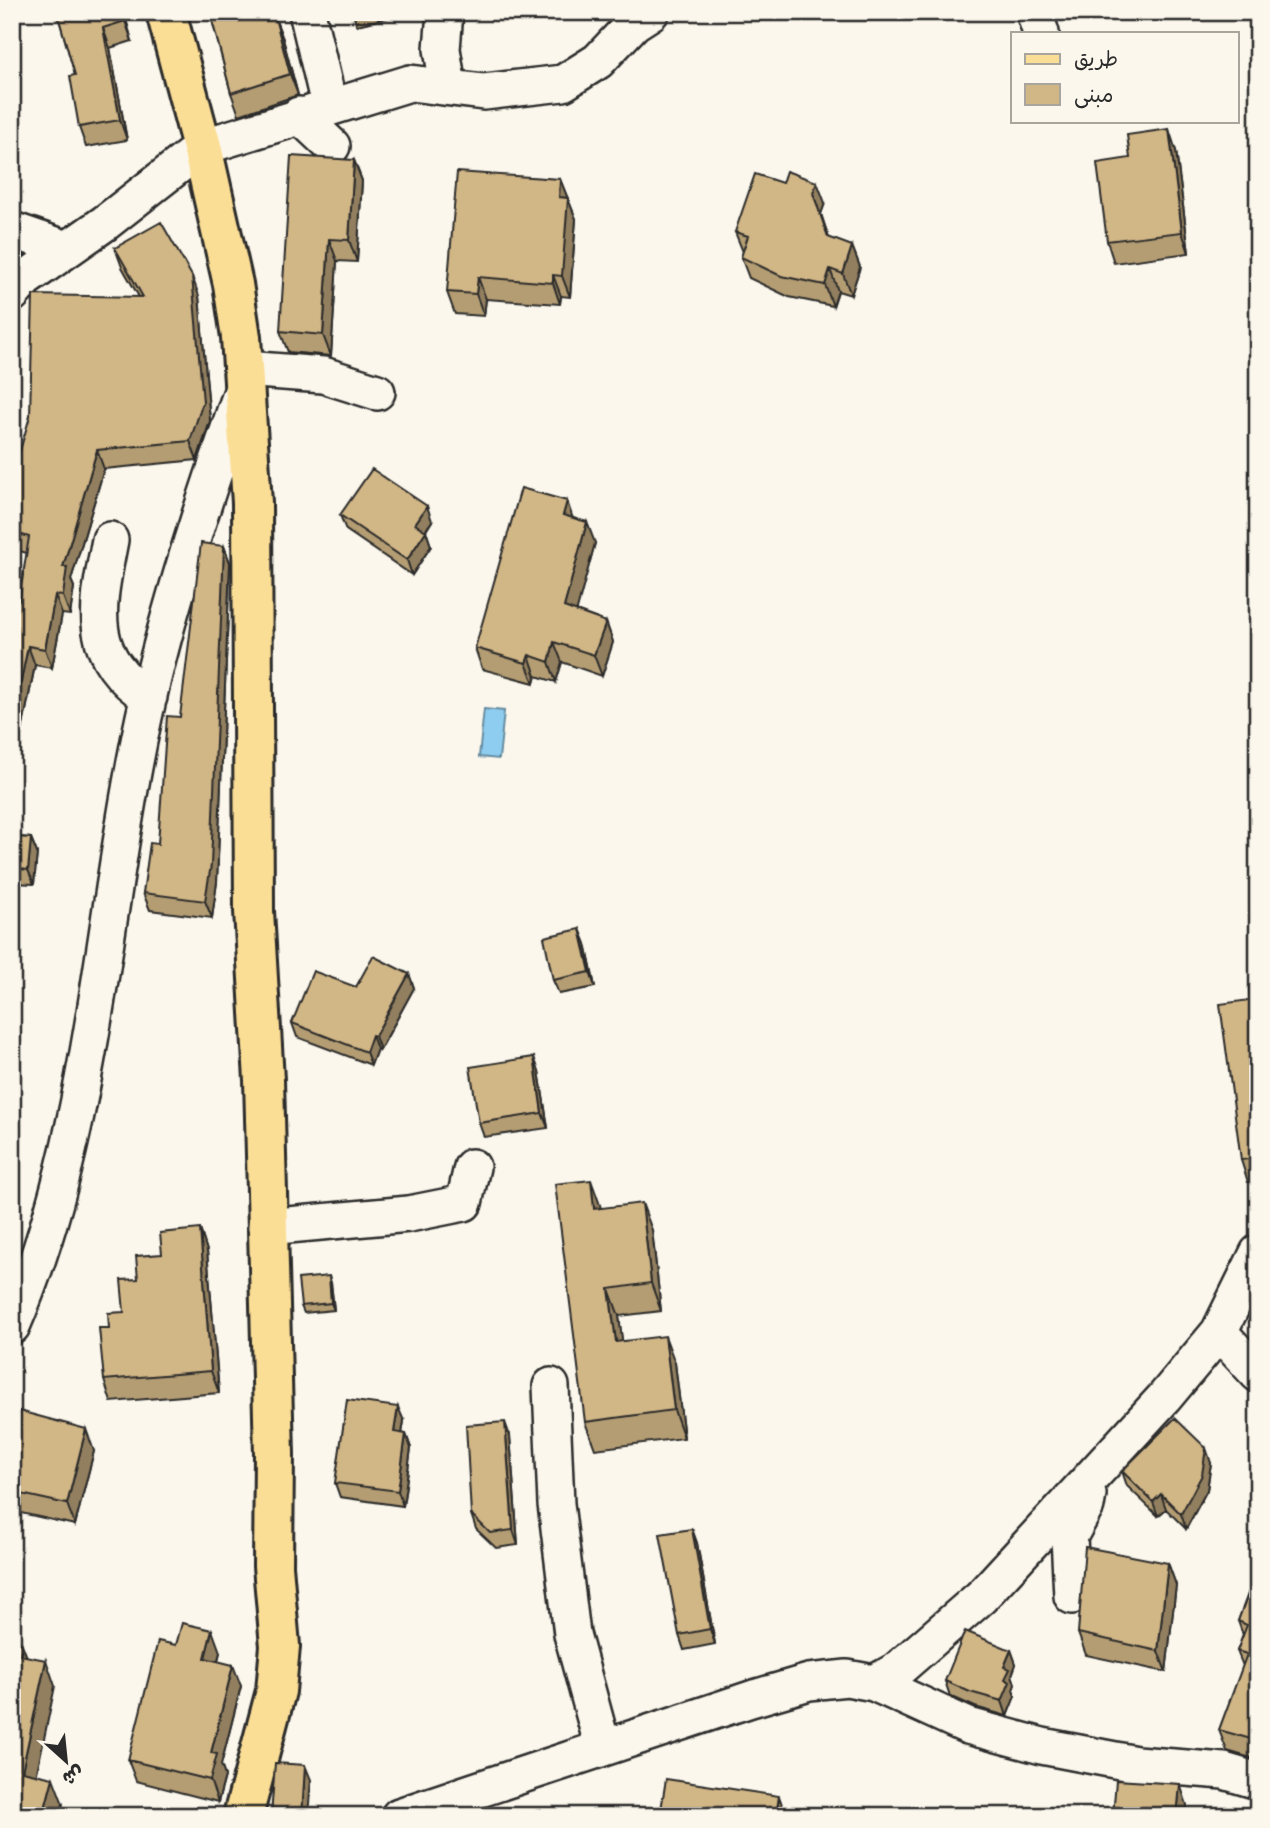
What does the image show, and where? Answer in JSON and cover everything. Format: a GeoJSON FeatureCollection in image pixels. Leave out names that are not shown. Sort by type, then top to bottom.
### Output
{"type":"FeatureCollection","features":[{"type":"Feature","properties":{"kind":"main road"},"geometry":{"type":"LineString","coordinates":[[166,12],[202,147],[233,284],[245,375],[252,503],[254,911],[264,1080],[274,1441],[273,1566],[280,1646],[276,1691],[243,1816]]}},
{"type":"Feature","properties":{"kind":"street"},"geometry":{"type":"LineString","coordinates":[[307,12],[314,110],[332,146]]}},
{"type":"Feature","properties":{"kind":"street"},"geometry":{"type":"LineString","coordinates":[[445,12],[442,49],[448,86]]}},
{"type":"Feature","properties":{"kind":"street"},"geometry":{"type":"LineString","coordinates":[[12,294],[25,279],[202,147],[314,110],[410,83],[484,92],[564,83],[598,61],[634,23],[651,12]]}},
{"type":"Feature","properties":{"kind":"street"},"geometry":{"type":"LineString","coordinates":[[1034,12],[1041,32]]}},
{"type":"Feature","properties":{"kind":"street"},"geometry":{"type":"LineString","coordinates":[[12,230],[67,249]]}},
{"type":"Feature","properties":{"kind":"street"},"geometry":{"type":"LineString","coordinates":[[12,1326],[33,1277],[48,1227],[78,1096],[149,696],[183,565],[245,375],[323,376],[377,392]]}},
{"type":"Feature","properties":{"kind":"street"},"geometry":{"type":"LineString","coordinates":[[110,540],[97,609],[98,628],[118,667],[132,685],[149,696]]}},
{"type":"Feature","properties":{"kind":"street"},"geometry":{"type":"LineString","coordinates":[[266,1227],[397,1215],[464,1203],[472,1167]]}},
{"type":"Feature","properties":{"kind":"street"},"geometry":{"type":"LineString","coordinates":[[874,1683],[896,1671],[958,1619],[1091,1477],[1219,1332],[1258,1253]]}},
{"type":"Feature","properties":{"kind":"street"},"geometry":{"type":"LineString","coordinates":[[1219,1332],[1258,1374]]}},
{"type":"Feature","properties":{"kind":"street"},"geometry":{"type":"LineString","coordinates":[[551,1386],[556,1504],[572,1634],[603,1748]]}},
{"type":"Feature","properties":{"kind":"street"},"geometry":{"type":"LineString","coordinates":[[1072,1596],[1069,1537],[1086,1506],[1091,1477]]}},
{"type":"Feature","properties":{"kind":"street"},"geometry":{"type":"LineString","coordinates":[[399,1816],[809,1682],[847,1678],[874,1683],[968,1726],[1042,1746],[1136,1764],[1224,1771],[1258,1781]]}},
{"type":"Feature","properties":{"kind":"water"},"geometry":{"type":"Polygon","coordinates":[[[484,709],[504,711],[499,759],[479,757],[484,709]]]}},
{"type":"Feature","properties":{"kind":"building"},"geometry":{"type":"Polygon","coordinates":[[[57,12],[122,12],[125,21],[103,28],[120,120],[79,127],[70,76],[75,75],[57,12]]]}},
{"type":"Feature","properties":{"kind":"building"},"geometry":{"type":"Polygon","coordinates":[[[210,12],[262,12],[265,20],[275,18],[290,74],[231,93],[210,12]]]}},
{"type":"Feature","properties":{"kind":"building"},"geometry":{"type":"Polygon","coordinates":[[[1169,129],[1182,232],[1107,241],[1097,163],[1130,158],[1127,135],[1169,129]]]}},
{"type":"Feature","properties":{"kind":"building"},"geometry":{"type":"Polygon","coordinates":[[[291,156],[354,160],[349,240],[329,239],[323,335],[280,331],[291,156]]]}},
{"type":"Feature","properties":{"kind":"building"},"geometry":{"type":"Polygon","coordinates":[[[786,171],[817,182],[813,193],[828,237],[852,246],[843,274],[830,269],[825,285],[781,276],[741,257],[748,236],[735,232],[755,174],[782,183],[786,171]]]}},
{"type":"Feature","properties":{"kind":"building"},"geometry":{"type":"Polygon","coordinates":[[[457,172],[560,179],[559,197],[568,198],[562,276],[553,275],[553,283],[478,277],[476,294],[447,292],[457,172]]]}},
{"type":"Feature","properties":{"kind":"building"},"geometry":{"type":"Polygon","coordinates":[[[161,222],[192,276],[203,402],[190,441],[97,450],[63,567],[67,567],[63,596],[55,595],[45,649],[28,646],[12,725],[12,600],[19,601],[29,537],[12,532],[12,478],[30,416],[33,295],[143,297],[115,248],[161,222]]]}},
{"type":"Feature","properties":{"kind":"building"},"geometry":{"type":"Polygon","coordinates":[[[372,469],[427,506],[415,524],[426,531],[407,560],[340,515],[372,469]]]}},
{"type":"Feature","properties":{"kind":"building"},"geometry":{"type":"Polygon","coordinates":[[[521,488],[567,501],[563,515],[587,522],[564,607],[606,622],[594,655],[554,642],[549,662],[529,655],[526,663],[475,648],[521,488]]]}},
{"type":"Feature","properties":{"kind":"building"},"geometry":{"type":"Polygon","coordinates":[[[201,543],[224,546],[211,865],[205,901],[143,893],[150,843],[158,844],[167,716],[180,717],[201,543]]]}},
{"type":"Feature","properties":{"kind":"building"},"geometry":{"type":"Polygon","coordinates":[[[12,829],[17,829],[16,837],[31,838],[28,870],[12,868],[12,829]]]}},
{"type":"Feature","properties":{"kind":"building"},"geometry":{"type":"Polygon","coordinates":[[[580,929],[590,972],[553,980],[544,937],[580,929]]]}},
{"type":"Feature","properties":{"kind":"building"},"geometry":{"type":"Polygon","coordinates":[[[373,956],[409,974],[375,1036],[372,1035],[366,1052],[292,1023],[313,971],[356,987],[373,956]]]}},
{"type":"Feature","properties":{"kind":"building"},"geometry":{"type":"Polygon","coordinates":[[[1258,987],[1258,1158],[1241,1160],[1220,1004],[1250,1000],[1249,988],[1258,987]]]}},
{"type":"Feature","properties":{"kind":"building"},"geometry":{"type":"Polygon","coordinates":[[[534,1057],[542,1113],[479,1123],[470,1067],[534,1057]]]}},
{"type":"Feature","properties":{"kind":"building"},"geometry":{"type":"Polygon","coordinates":[[[591,1180],[594,1209],[642,1203],[651,1283],[609,1289],[616,1342],[665,1336],[674,1410],[585,1422],[555,1184],[591,1180]]]}},
{"type":"Feature","properties":{"kind":"building"},"geometry":{"type":"Polygon","coordinates":[[[200,1229],[211,1371],[104,1380],[99,1328],[109,1328],[108,1313],[124,1312],[121,1280],[138,1279],[136,1256],[162,1254],[160,1233],[200,1229]]]}},
{"type":"Feature","properties":{"kind":"building"},"geometry":{"type":"Polygon","coordinates":[[[329,1276],[331,1303],[301,1306],[298,1279],[329,1276]]]}},
{"type":"Feature","properties":{"kind":"building"},"geometry":{"type":"Polygon","coordinates":[[[347,1400],[398,1407],[394,1432],[406,1434],[398,1491],[335,1483],[347,1400]]]}},
{"type":"Feature","properties":{"kind":"building"},"geometry":{"type":"Polygon","coordinates":[[[12,1409],[86,1429],[67,1504],[12,1492],[12,1409]]]}},
{"type":"Feature","properties":{"kind":"building"},"geometry":{"type":"Polygon","coordinates":[[[1175,1418],[1206,1448],[1202,1475],[1181,1514],[1161,1494],[1153,1502],[1122,1471],[1175,1418]]]}},
{"type":"Feature","properties":{"kind":"building"},"geometry":{"type":"Polygon","coordinates":[[[505,1422],[513,1530],[490,1533],[471,1514],[466,1425],[505,1422]]]}},
{"type":"Feature","properties":{"kind":"building"},"geometry":{"type":"Polygon","coordinates":[[[692,1529],[710,1629],[679,1635],[660,1534],[692,1529]]]}},
{"type":"Feature","properties":{"kind":"building"},"geometry":{"type":"Polygon","coordinates":[[[1085,1547],[1168,1563],[1158,1651],[1078,1633],[1085,1547]]]}},
{"type":"Feature","properties":{"kind":"building"},"geometry":{"type":"Polygon","coordinates":[[[1258,1567],[1258,1741],[1219,1730],[1247,1654],[1237,1651],[1247,1625],[1238,1621],[1258,1567]]]}},
{"type":"Feature","properties":{"kind":"building"},"geometry":{"type":"Polygon","coordinates":[[[182,1623],[212,1630],[205,1658],[233,1665],[211,1753],[217,1754],[210,1780],[128,1760],[158,1641],[176,1645],[182,1623]]]}},
{"type":"Feature","properties":{"kind":"building"},"geometry":{"type":"Polygon","coordinates":[[[965,1631],[1011,1650],[1004,1667],[1010,1669],[1005,1679],[1010,1682],[1002,1701],[970,1692],[945,1681],[965,1631]]]}},
{"type":"Feature","properties":{"kind":"building"},"geometry":{"type":"Polygon","coordinates":[[[12,1642],[22,1644],[20,1655],[46,1660],[22,1771],[53,1778],[43,1816],[12,1816],[12,1642]]]}},
{"type":"Feature","properties":{"kind":"building"},"geometry":{"type":"Polygon","coordinates":[[[275,1763],[305,1765],[302,1816],[271,1816],[275,1763]]]}},
{"type":"Feature","properties":{"kind":"building"},"geometry":{"type":"Polygon","coordinates":[[[666,1779],[779,1796],[776,1816],[660,1816],[666,1779]]]}},
{"type":"Feature","properties":{"kind":"building"},"geometry":{"type":"Polygon","coordinates":[[[1116,1780],[1180,1784],[1177,1816],[1113,1816],[1116,1780]]]}}]}
